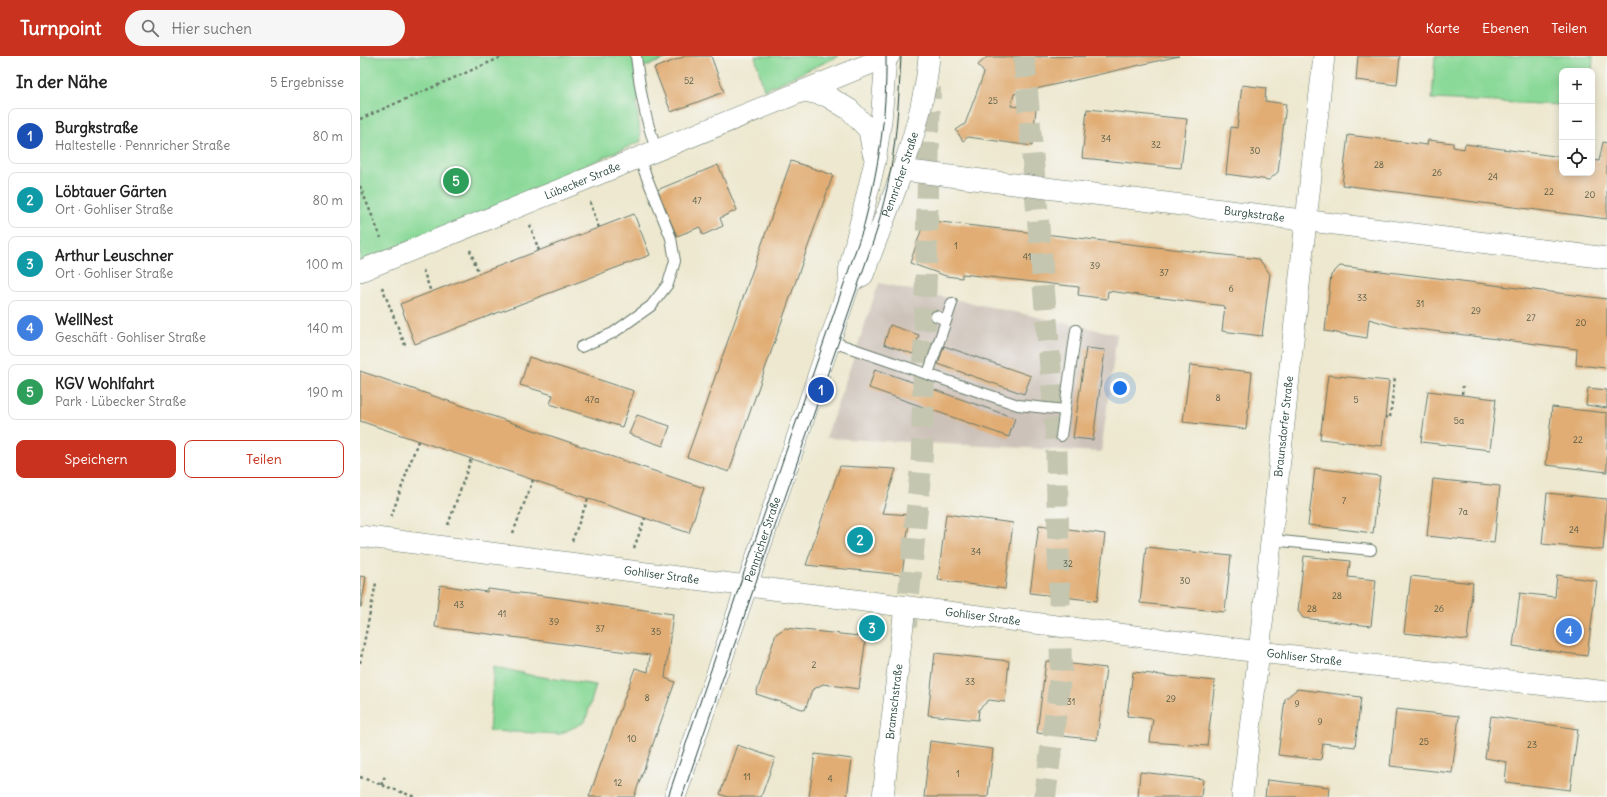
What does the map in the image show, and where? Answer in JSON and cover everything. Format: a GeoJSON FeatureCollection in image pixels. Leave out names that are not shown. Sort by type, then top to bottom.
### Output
{"type":"FeatureCollection","features":[{"type":"Feature","properties":{"kind":"street","name":"Pennricher Straße"},"geometry":{"type":"LineString","coordinates":[[850,282],[863,274],[902,170],[913,137],[924,92],[929,56]]}},
{"type":"Feature","properties":{"kind":"street","name":"Braunsdorfer Straße"},"geometry":{"type":"LineString","coordinates":[[1242,797],[1260,652],[1324,56]]}},
{"type":"Feature","properties":{"kind":"street","name":"Lübecker Straße"},"geometry":{"type":"LineString","coordinates":[[374,266],[888,57]]}},
{"type":"Feature","properties":{"kind":"street","name":"Pennricher Straße"},"geometry":{"type":"LineString","coordinates":[[675,797],[850,282],[849,271],[875,161],[888,57]]}},
{"type":"Feature","properties":{"kind":"street"},"geometry":{"type":"LineString","coordinates":[[805,91],[827,96],[850,110],[869,130],[875,161]]}},
{"type":"Feature","properties":{"kind":"street","name":"Burgkstraße"},"geometry":{"type":"LineString","coordinates":[[902,170],[1607,258]]}},
{"type":"Feature","properties":{"kind":"street","name":"Gohliser Straße"},"geometry":{"type":"LineString","coordinates":[[360,536],[1260,652],[1607,692]]}},
{"type":"Feature","properties":{"kind":"street","name":"Bramschstraße"},"geometry":{"type":"LineString","coordinates":[[883,797],[905,606]]}},
{"type":"Feature","properties":{"kind":"lane"},"geometry":{"type":"LineString","coordinates":[[581,347],[614,334],[651,306],[668,284],[675,261],[671,238],[648,155],[650,133],[642,101],[636,56]]}},
{"type":"Feature","properties":{"kind":"lane"},"geometry":{"type":"LineString","coordinates":[[928,374],[952,303]]}},
{"type":"Feature","properties":{"kind":"lane"},"geometry":{"type":"LineString","coordinates":[[936,316],[946,320]]}},
{"type":"Feature","properties":{"kind":"lane"},"geometry":{"type":"LineString","coordinates":[[1062,436],[1076,330]]}},
{"type":"Feature","properties":{"kind":"lane"},"geometry":{"type":"LineString","coordinates":[[830,341],[1018,405],[1065,410]]}},
{"type":"Feature","properties":{"kind":"lane"},"geometry":{"type":"LineString","coordinates":[[1272,540],[1371,550]]}},
{"type":"Feature","properties":{"kind":"path"},"geometry":{"type":"LineString","coordinates":[[360,119],[504,56]]}},
{"type":"Feature","properties":{"kind":"path"},"geometry":{"type":"LineString","coordinates":[[583,181],[600,228]]}},
{"type":"Feature","properties":{"kind":"path"},"geometry":{"type":"LineString","coordinates":[[360,186],[374,266],[405,344]]}},
{"type":"Feature","properties":{"kind":"path"},"geometry":{"type":"LineString","coordinates":[[1385,417],[1390,418],[1395,377]]}},
{"type":"Feature","properties":{"kind":"path"},"geometry":{"type":"LineString","coordinates":[[1462,394],[1463,386]]}},
{"type":"Feature","properties":{"kind":"path"},"geometry":{"type":"LineString","coordinates":[[383,539],[418,441]]}},
{"type":"Feature","properties":{"kind":"path"},"geometry":{"type":"LineString","coordinates":[[440,546],[471,459]]}},
{"type":"Feature","properties":{"kind":"path"},"geometry":{"type":"LineString","coordinates":[[505,554],[533,480]]}},
{"type":"Feature","properties":{"kind":"path"},"geometry":{"type":"LineString","coordinates":[[565,562],[588,499]]}},
{"type":"Feature","properties":{"kind":"path"},"geometry":{"type":"LineString","coordinates":[[626,570],[645,518]]}},
{"type":"Feature","properties":{"kind":"path"},"geometry":{"type":"LineString","coordinates":[[360,663],[376,583]]}},
{"type":"Feature","properties":{"kind":"path"},"geometry":{"type":"LineString","coordinates":[[381,785],[386,774]]}},
{"type":"Feature","properties":{"kind":"path"},"geometry":{"type":"LineString","coordinates":[[360,777],[415,797]]}},
{"type":"Feature","properties":{"kind":"shaded area"},"geometry":{"type":"Polygon","coordinates":[[[879,283],[1117,334],[1101,452],[826,438],[879,283]]]}},
{"type":"Feature","properties":{"kind":"green space"},"geometry":{"type":"Polygon","coordinates":[[[360,56],[673,56],[639,69],[644,101],[636,102],[641,141],[464,220],[360,261],[360,56]]]}},
{"type":"Feature","properties":{"kind":"green space"},"geometry":{"type":"Polygon","coordinates":[[[755,56],[839,56],[764,90],[755,56]]]}},
{"type":"Feature","properties":{"kind":"green space"},"geometry":{"type":"Polygon","coordinates":[[[1435,56],[1593,56],[1592,68],[1559,68],[1559,105],[1432,99],[1435,56]]]}},
{"type":"Feature","properties":{"kind":"green space"},"geometry":{"type":"Polygon","coordinates":[[[494,666],[529,675],[596,685],[585,722],[560,734],[489,731],[494,666]]]}},
{"type":"Feature","properties":{"kind":"building"},"geometry":{"type":"Polygon","coordinates":[[[686,56],[711,56],[724,92],[671,112],[654,68],[686,56]]]}},
{"type":"Feature","properties":{"kind":"building"},"geometry":{"type":"Polygon","coordinates":[[[1179,56],[1014,94],[1011,106],[1036,109],[1032,146],[968,137],[963,141],[956,130],[965,124],[984,73],[978,65],[987,57],[1179,56]]]}},
{"type":"Feature","properties":{"kind":"building"},"geometry":{"type":"Polygon","coordinates":[[[1358,56],[1400,56],[1397,85],[1356,80],[1358,56]]]}},
{"type":"Feature","properties":{"kind":"building"},"geometry":{"type":"Polygon","coordinates":[[[1242,85],[1266,88],[1265,101],[1286,104],[1278,172],[1269,180],[1226,174],[1231,127],[1237,128],[1242,85]]]}},
{"type":"Feature","properties":{"kind":"building"},"geometry":{"type":"Polygon","coordinates":[[[1087,109],[1187,119],[1181,168],[1082,158],[1087,109]]]}},
{"type":"Feature","properties":{"kind":"building"},"geometry":{"type":"Polygon","coordinates":[[[1348,135],[1427,145],[1428,140],[1453,143],[1453,147],[1464,149],[1465,144],[1559,157],[1559,176],[1595,176],[1595,160],[1599,161],[1603,142],[1607,143],[1607,219],[1342,185],[1348,135]]]}},
{"type":"Feature","properties":{"kind":"building"},"geometry":{"type":"Polygon","coordinates":[[[791,161],[833,175],[729,472],[687,457],[791,161]]]}},
{"type":"Feature","properties":{"kind":"building"},"geometry":{"type":"Polygon","coordinates":[[[718,165],[737,210],[720,218],[723,226],[703,235],[700,227],[677,236],[657,190],[718,165]]]}},
{"type":"Feature","properties":{"kind":"building"},"geometry":{"type":"Polygon","coordinates":[[[634,214],[650,255],[415,344],[400,304],[634,214]]]}},
{"type":"Feature","properties":{"kind":"building"},"geometry":{"type":"Polygon","coordinates":[[[932,221],[1259,259],[1270,274],[1262,336],[1222,331],[1225,306],[1108,291],[1107,299],[1078,295],[1079,287],[962,274],[962,278],[946,276],[910,263],[922,228],[932,221]]]}},
{"type":"Feature","properties":{"kind":"building"},"geometry":{"type":"Polygon","coordinates":[[[1340,266],[1607,299],[1607,368],[1576,365],[1577,349],[1393,326],[1369,319],[1367,338],[1325,331],[1331,275],[1340,266]]]}},
{"type":"Feature","properties":{"kind":"building"},"geometry":{"type":"Polygon","coordinates":[[[890,325],[919,335],[913,354],[884,344],[890,325]]]}},
{"type":"Feature","properties":{"kind":"building"},"geometry":{"type":"Polygon","coordinates":[[[944,346],[1031,376],[1024,394],[938,364],[944,346]]]}},
{"type":"Feature","properties":{"kind":"building"},"geometry":{"type":"Polygon","coordinates":[[[1086,348],[1105,350],[1093,440],[1073,438],[1086,348]]]}},
{"type":"Feature","properties":{"kind":"building"},"geometry":{"type":"Polygon","coordinates":[[[529,357],[634,391],[622,427],[550,404],[553,395],[520,385],[529,357]]]}},
{"type":"Feature","properties":{"kind":"building"},"geometry":{"type":"Polygon","coordinates":[[[1190,365],[1252,372],[1246,429],[1183,422],[1190,365]]]}},
{"type":"Feature","properties":{"kind":"building"},"geometry":{"type":"Polygon","coordinates":[[[875,369],[1015,418],[1009,437],[869,388],[875,369]]]}},
{"type":"Feature","properties":{"kind":"building"},"geometry":{"type":"Polygon","coordinates":[[[360,371],[704,488],[689,533],[360,421],[360,371]]]}},
{"type":"Feature","properties":{"kind":"building"},"geometry":{"type":"Polygon","coordinates":[[[1328,375],[1389,381],[1382,446],[1320,439],[1328,375]]]}},
{"type":"Feature","properties":{"kind":"building"},"geometry":{"type":"Polygon","coordinates":[[[1588,388],[1607,390],[1607,408],[1586,405],[1588,388]]]}},
{"type":"Feature","properties":{"kind":"building"},"geometry":{"type":"Polygon","coordinates":[[[1428,391],[1496,399],[1490,450],[1421,442],[1428,391]]]}},
{"type":"Feature","properties":{"kind":"building"},"geometry":{"type":"Polygon","coordinates":[[[1552,407],[1607,413],[1607,472],[1546,465],[1552,407]]]}},
{"type":"Feature","properties":{"kind":"building"},"geometry":{"type":"Polygon","coordinates":[[[637,415],[670,426],[663,446],[629,434],[637,415]]]}},
{"type":"Feature","properties":{"kind":"building"},"geometry":{"type":"Polygon","coordinates":[[[840,466],[896,469],[882,513],[910,515],[902,575],[806,565],[840,466]]]}},
{"type":"Feature","properties":{"kind":"building"},"geometry":{"type":"Polygon","coordinates":[[[1315,468],[1380,476],[1373,533],[1308,525],[1315,468]]]}},
{"type":"Feature","properties":{"kind":"building"},"geometry":{"type":"Polygon","coordinates":[[[1433,479],[1500,486],[1494,543],[1427,536],[1433,479]]]}},
{"type":"Feature","properties":{"kind":"building"},"geometry":{"type":"Polygon","coordinates":[[[1547,493],[1607,499],[1603,550],[1542,544],[1547,493]]]}},
{"type":"Feature","properties":{"kind":"building"},"geometry":{"type":"Polygon","coordinates":[[[946,514],[1013,523],[1005,589],[938,580],[946,514]]]}},
{"type":"Feature","properties":{"kind":"building"},"geometry":{"type":"Polygon","coordinates":[[[1039,525],[1105,534],[1097,601],[1030,593],[1039,525]]]}},
{"type":"Feature","properties":{"kind":"building"},"geometry":{"type":"Polygon","coordinates":[[[1146,547],[1231,556],[1225,612],[1140,603],[1146,547]]]}},
{"type":"Feature","properties":{"kind":"building"},"geometry":{"type":"Polygon","coordinates":[[[1304,556],[1350,561],[1348,577],[1376,580],[1371,626],[1303,618],[1298,611],[1304,556]]]}},
{"type":"Feature","properties":{"kind":"building"},"geometry":{"type":"Polygon","coordinates":[[[1557,575],[1597,581],[1587,656],[1513,646],[1520,593],[1555,597],[1557,575]]]}},
{"type":"Feature","properties":{"kind":"building"},"geometry":{"type":"Polygon","coordinates":[[[360,576],[366,577],[361,607],[360,607],[360,576]]]}},
{"type":"Feature","properties":{"kind":"building"},"geometry":{"type":"Polygon","coordinates":[[[1411,576],[1473,583],[1467,640],[1404,633],[1411,576]]]}},
{"type":"Feature","properties":{"kind":"building"},"geometry":{"type":"Polygon","coordinates":[[[440,585],[487,592],[488,589],[673,614],[665,678],[675,682],[634,797],[589,797],[635,668],[648,672],[650,655],[435,627],[440,585]]]}},
{"type":"Feature","properties":{"kind":"building"},"geometry":{"type":"Polygon","coordinates":[[[785,628],[859,636],[865,644],[859,689],[823,684],[812,690],[805,710],[756,694],[776,634],[785,628]]]}},
{"type":"Feature","properties":{"kind":"building"},"geometry":{"type":"Polygon","coordinates":[[[935,653],[1009,661],[1005,702],[989,700],[979,709],[978,720],[928,715],[935,653]]]}},
{"type":"Feature","properties":{"kind":"building"},"geometry":{"type":"Polygon","coordinates":[[[1046,661],[1106,668],[1097,740],[1037,733],[1046,661]]]}},
{"type":"Feature","properties":{"kind":"building"},"geometry":{"type":"Polygon","coordinates":[[[1133,672],[1215,681],[1207,746],[1150,742],[1153,719],[1127,716],[1133,672]]]}},
{"type":"Feature","properties":{"kind":"building"},"geometry":{"type":"Polygon","coordinates":[[[1297,689],[1361,697],[1355,747],[1323,743],[1321,760],[1278,755],[1285,699],[1297,689]]]}},
{"type":"Feature","properties":{"kind":"building"},"geometry":{"type":"Polygon","coordinates":[[[1396,709],[1459,716],[1452,773],[1390,766],[1396,709]]]}},
{"type":"Feature","properties":{"kind":"building"},"geometry":{"type":"Polygon","coordinates":[[[1491,716],[1578,729],[1570,790],[1505,782],[1507,762],[1485,758],[1491,716]]]}},
{"type":"Feature","properties":{"kind":"building"},"geometry":{"type":"Polygon","coordinates":[[[930,741],[993,749],[988,797],[924,797],[930,741]]]}},
{"type":"Feature","properties":{"kind":"building"},"geometry":{"type":"Polygon","coordinates":[[[737,745],[775,758],[761,797],[728,797],[720,794],[737,745]]]}},
{"type":"Feature","properties":{"kind":"building"},"geometry":{"type":"Polygon","coordinates":[[[815,754],[852,759],[847,797],[809,797],[815,754]]]}},
{"type":"Feature","properties":{"kind":"building"},"geometry":{"type":"Polygon","coordinates":[[[1140,772],[1203,779],[1201,797],[1138,797],[1140,772]]]}},
{"type":"Feature","properties":{"kind":"building"},"geometry":{"type":"Polygon","coordinates":[[[1267,780],[1329,787],[1328,797],[1265,797],[1267,780]]]}},
{"type":"Feature","properties":{"kind":"tunnel"},"geometry":{"type":"LineString","coordinates":[[1024,56],[1056,432],[1061,670],[1045,797]]}},
{"type":"Feature","properties":{"kind":"tunnel"},"geometry":{"type":"LineString","coordinates":[[906,626],[922,455],[930,87]]}},
{"type":"Feature","properties":{"kind":"tram line"},"geometry":{"type":"LineString","coordinates":[[668,797],[863,229],[877,165],[883,122],[886,56]]}},
{"type":"Feature","properties":{"kind":"tram line"},"geometry":{"type":"LineString","coordinates":[[682,797],[877,230],[892,159],[901,56]]}},
{"type":"Feature","properties":{"kind":"place","name":"KGV Wohlfahrt"},"geometry":{"type":"Point","coordinates":[456,181]}},
{"type":"Feature","properties":{"kind":"place","name":"Burgkstraße"},"geometry":{"type":"Point","coordinates":[821,390]}},
{"type":"Feature","properties":{"kind":"place","name":"Löbtauer Gärten"},"geometry":{"type":"Point","coordinates":[860,540]}},
{"type":"Feature","properties":{"kind":"place","name":"Arthur Leuschner"},"geometry":{"type":"Point","coordinates":[872,628]}},
{"type":"Feature","properties":{"kind":"place","name":"WellNest"},"geometry":{"type":"Point","coordinates":[1569,631]}}]}
